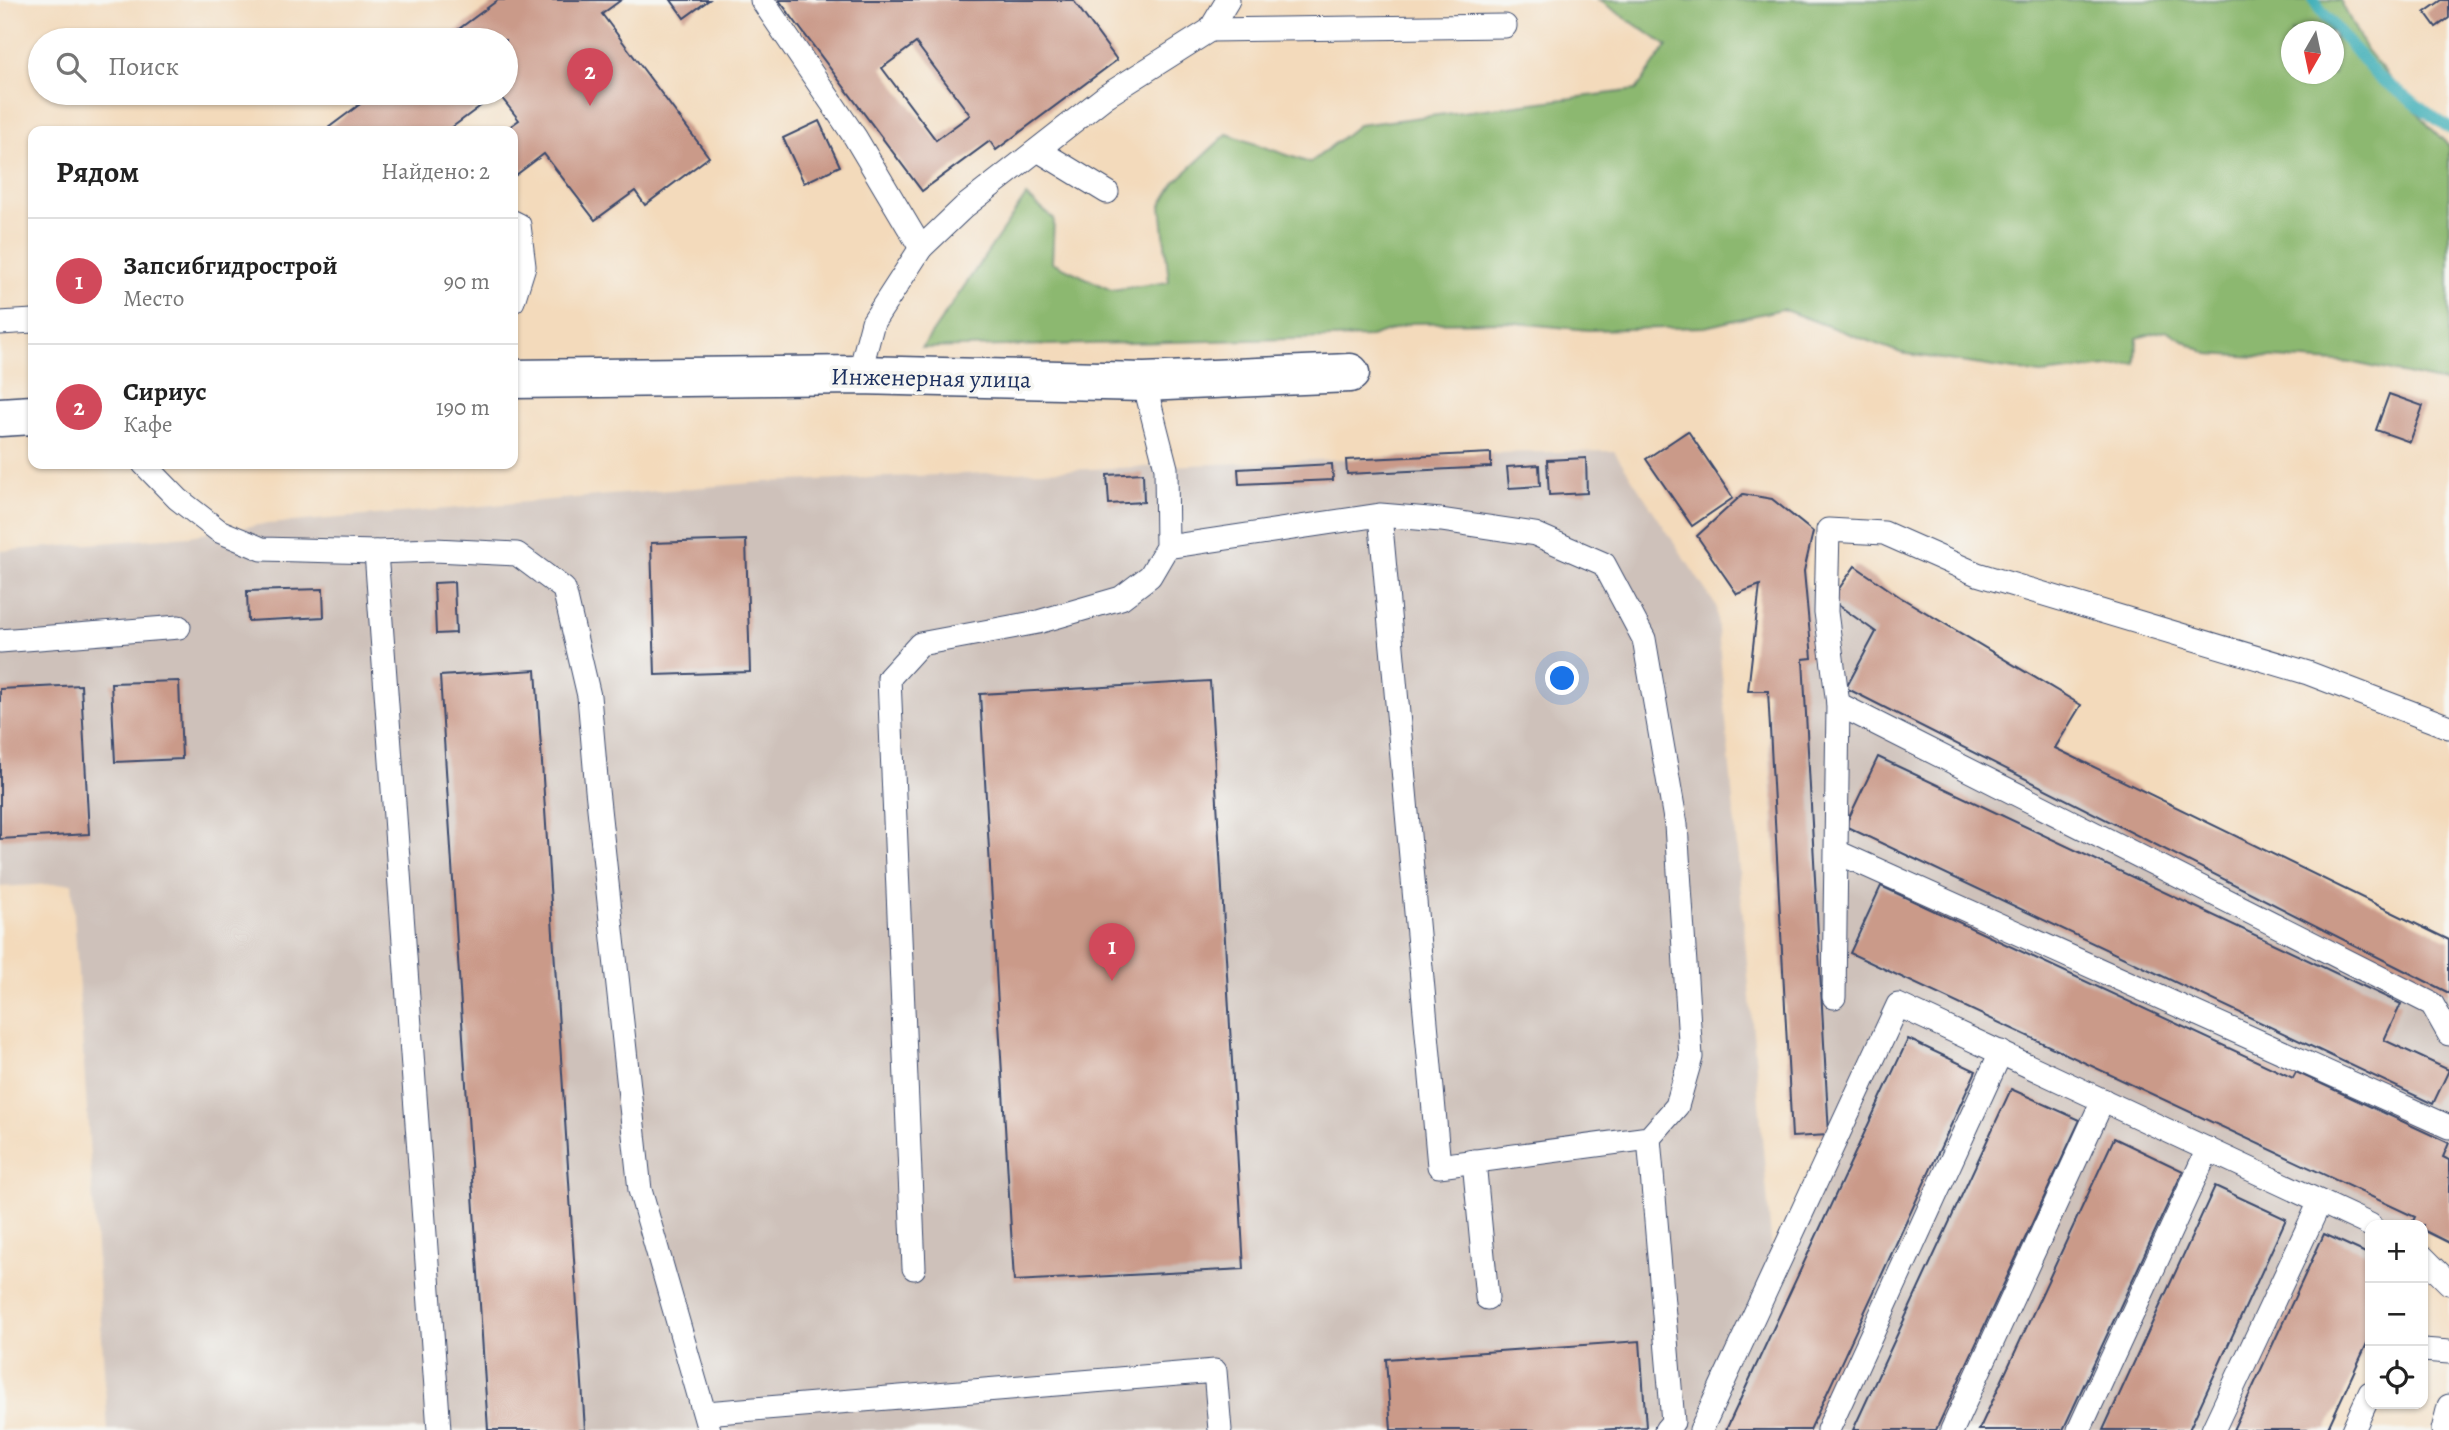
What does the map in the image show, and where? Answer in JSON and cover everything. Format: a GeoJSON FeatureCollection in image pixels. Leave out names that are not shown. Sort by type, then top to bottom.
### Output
{"type":"FeatureCollection","features":[{"type":"Feature","properties":{"kind":"street","name":"Инженерная улица"},"geometry":{"type":"LineString","coordinates":[[518,379],[859,375],[1144,382],[1350,373]]}},
{"type":"Feature","properties":{"kind":"street"},"geometry":{"type":"LineString","coordinates":[[0,417],[28,415]]}},
{"type":"Feature","properties":{"kind":"lane"},"geometry":{"type":"LineString","coordinates":[[762,0],[855,137],[921,248]]}},
{"type":"Feature","properties":{"kind":"lane"},"geometry":{"type":"LineString","coordinates":[[859,375],[873,322],[921,248],[964,207],[1106,96],[1210,30],[1228,0]]}},
{"type":"Feature","properties":{"kind":"lane"},"geometry":{"type":"LineString","coordinates":[[1210,30],[1505,26]]}},
{"type":"Feature","properties":{"kind":"lane"},"geometry":{"type":"LineString","coordinates":[[1038,150],[1107,192]]}},
{"type":"Feature","properties":{"kind":"lane"},"geometry":{"type":"LineString","coordinates":[[518,224],[524,266],[518,285]]}},
{"type":"Feature","properties":{"kind":"lane"},"geometry":{"type":"LineString","coordinates":[[0,323],[28,321]]}},
{"type":"Feature","properties":{"kind":"lane"},"geometry":{"type":"LineString","coordinates":[[914,1268],[889,678],[920,644],[1038,622],[1121,598],[1150,576],[1167,547],[1166,468],[1144,382]]}},
{"type":"Feature","properties":{"kind":"lane"},"geometry":{"type":"LineString","coordinates":[[149,469],[178,499],[219,531],[262,549],[376,552],[435,550],[517,554],[564,589],[589,696],[640,1190],[707,1421],[1215,1371],[1220,1430]]}},
{"type":"Feature","properties":{"kind":"lane"},"geometry":{"type":"LineString","coordinates":[[1167,547],[1380,515],[1441,520],[1535,534],[1604,564],[1644,639],[1676,825],[1691,1057],[1677,1106],[1649,1138],[1439,1166],[1380,515]]}},
{"type":"Feature","properties":{"kind":"lane"},"geometry":{"type":"LineString","coordinates":[[1835,997],[1838,704],[1826,611],[1828,530],[1884,533],[1978,574],[2308,673],[2449,727]]}},
{"type":"Feature","properties":{"kind":"lane"},"geometry":{"type":"LineString","coordinates":[[376,552],[439,1430]]}},
{"type":"Feature","properties":{"kind":"lane"},"geometry":{"type":"LineString","coordinates":[[0,641],[179,627]]}},
{"type":"Feature","properties":{"kind":"lane"},"geometry":{"type":"LineString","coordinates":[[1838,704],[2432,1004],[2449,1034]]}},
{"type":"Feature","properties":{"kind":"lane"},"geometry":{"type":"LineString","coordinates":[[1837,852],[2449,1127]]}},
{"type":"Feature","properties":{"kind":"lane"},"geometry":{"type":"LineString","coordinates":[[1701,1430],[1898,1005],[2365,1223]]}},
{"type":"Feature","properties":{"kind":"lane"},"geometry":{"type":"LineString","coordinates":[[1828,1430],[2001,1052]]}},
{"type":"Feature","properties":{"kind":"lane"},"geometry":{"type":"LineString","coordinates":[[1952,1430],[2104,1100]]}},
{"type":"Feature","properties":{"kind":"lane"},"geometry":{"type":"LineString","coordinates":[[1649,1138],[1673,1422],[1667,1430]]}},
{"type":"Feature","properties":{"kind":"lane"},"geometry":{"type":"LineString","coordinates":[[2079,1430],[2208,1149]]}},
{"type":"Feature","properties":{"kind":"lane"},"geometry":{"type":"LineString","coordinates":[[1474,1161],[1487,1298]]}},
{"type":"Feature","properties":{"kind":"lane"},"geometry":{"type":"LineString","coordinates":[[2213,1430],[2320,1202]]}},
{"type":"Feature","properties":{"kind":"lane"},"geometry":{"type":"LineString","coordinates":[[2428,1263],[2449,1283]]}},
{"type":"Feature","properties":{"kind":"lane"},"geometry":{"type":"LineString","coordinates":[[2428,1350],[2449,1352]]}},
{"type":"Feature","properties":{"kind":"lane"},"geometry":{"type":"LineString","coordinates":[[2353,1430],[2365,1404]]}},
{"type":"Feature","properties":{"kind":"lane"},"geometry":{"type":"LineString","coordinates":[[2443,1430],[2449,1406]]}},
{"type":"Feature","properties":{"kind":"shaded area"},"geometry":{"type":"Polygon","coordinates":[[[1614,451],[1716,606],[1772,1251],[1829,1135],[1792,1137],[1760,585],[1813,532],[1804,571],[1807,586],[1831,600],[1855,566],[1900,597],[2081,705],[2055,749],[2449,940],[2449,1243],[2428,1232],[2428,1220],[2365,1220],[2365,1348],[2327,1430],[108,1430],[72,883],[0,887],[0,551],[189,536],[257,525],[764,482],[1491,453],[1614,451]]]}},
{"type":"Feature","properties":{"kind":"green space"},"geometry":{"type":"Polygon","coordinates":[[[1599,0],[2340,0],[2366,50],[2449,146],[2449,383],[2354,363],[2208,354],[2166,330],[2137,338],[2136,364],[2041,374],[1901,353],[1782,309],[1705,327],[1589,330],[1506,322],[1411,323],[1371,337],[922,348],[1026,196],[1054,219],[1052,262],[1111,290],[1169,282],[1161,205],[1175,182],[1227,134],[1310,163],[1358,125],[1636,90],[1667,46],[1599,0]]]}},
{"type":"Feature","properties":{"kind":"building"},"geometry":{"type":"Polygon","coordinates":[[[498,0],[621,0],[602,14],[709,157],[645,205],[635,191],[595,220],[544,154],[518,174],[518,126],[511,126],[519,120],[507,105],[518,105],[518,28],[460,28],[498,0]]]}},
{"type":"Feature","properties":{"kind":"building"},"geometry":{"type":"Polygon","coordinates":[[[671,0],[709,0],[684,18],[671,0]]]}},
{"type":"Feature","properties":{"kind":"building"},"geometry":{"type":"Polygon","coordinates":[[[779,0],[1073,0],[1117,60],[996,150],[990,141],[922,191],[779,0]],[[916,43],[882,68],[936,140],[970,115],[916,43]]]}},
{"type":"Feature","properties":{"kind":"building"},"geometry":{"type":"Polygon","coordinates":[[[2442,0],[2449,0],[2449,18],[2436,27],[2425,12],[2442,0]]]}},
{"type":"Feature","properties":{"kind":"building"},"geometry":{"type":"Polygon","coordinates":[[[359,105],[482,105],[454,126],[331,126],[359,105]]]}},
{"type":"Feature","properties":{"kind":"building"},"geometry":{"type":"Polygon","coordinates":[[[819,121],[840,166],[804,183],[783,138],[819,121]]]}},
{"type":"Feature","properties":{"kind":"building"},"geometry":{"type":"Polygon","coordinates":[[[2389,394],[2423,406],[2410,442],[2376,430],[2389,394]]]}},
{"type":"Feature","properties":{"kind":"building"},"geometry":{"type":"Polygon","coordinates":[[[1688,431],[1733,498],[1692,526],[1646,459],[1688,431]]]}},
{"type":"Feature","properties":{"kind":"building"},"geometry":{"type":"Polygon","coordinates":[[[1491,453],[1491,467],[1347,474],[1346,460],[1491,453]]]}},
{"type":"Feature","properties":{"kind":"building"},"geometry":{"type":"Polygon","coordinates":[[[1586,458],[1587,493],[1549,495],[1547,460],[1586,458]]]}},
{"type":"Feature","properties":{"kind":"building"},"geometry":{"type":"Polygon","coordinates":[[[1332,464],[1333,480],[1239,484],[1238,469],[1332,464]]]}},
{"type":"Feature","properties":{"kind":"building"},"geometry":{"type":"Polygon","coordinates":[[[1539,465],[1540,486],[1509,488],[1507,467],[1539,465]]]}},
{"type":"Feature","properties":{"kind":"building"},"geometry":{"type":"Polygon","coordinates":[[[1143,473],[1144,502],[1109,504],[1107,475],[1143,473]]]}},
{"type":"Feature","properties":{"kind":"building"},"geometry":{"type":"Polygon","coordinates":[[[1743,494],[1772,499],[1813,532],[1804,571],[1812,658],[1803,659],[1829,1135],[1792,1137],[1768,691],[1748,691],[1760,585],[1737,594],[1697,536],[1743,494]]]}},
{"type":"Feature","properties":{"kind":"building"},"geometry":{"type":"Polygon","coordinates":[[[746,540],[750,672],[655,675],[651,543],[746,540]]]}},
{"type":"Feature","properties":{"kind":"building"},"geometry":{"type":"Polygon","coordinates":[[[1855,566],[1900,597],[2081,705],[2055,748],[2449,940],[2449,993],[1846,688],[1876,632],[1831,600],[1855,566]]]}},
{"type":"Feature","properties":{"kind":"building"},"geometry":{"type":"Polygon","coordinates":[[[454,582],[456,633],[436,634],[434,583],[454,582]]]}},
{"type":"Feature","properties":{"kind":"building"},"geometry":{"type":"Polygon","coordinates":[[[323,589],[324,617],[248,621],[247,591],[323,589]]]}},
{"type":"Feature","properties":{"kind":"building"},"geometry":{"type":"Polygon","coordinates":[[[536,670],[585,1430],[488,1430],[440,676],[536,670]]]}},
{"type":"Feature","properties":{"kind":"building"},"geometry":{"type":"Polygon","coordinates":[[[179,681],[182,759],[115,762],[111,683],[179,681]]]}},
{"type":"Feature","properties":{"kind":"building"},"geometry":{"type":"Polygon","coordinates":[[[1210,681],[1244,1269],[1014,1281],[980,694],[1210,681]]]}},
{"type":"Feature","properties":{"kind":"building"},"geometry":{"type":"Polygon","coordinates":[[[81,685],[89,834],[0,839],[0,689],[81,685]]]}},
{"type":"Feature","properties":{"kind":"building"},"geometry":{"type":"Polygon","coordinates":[[[1878,757],[2401,1004],[2384,1040],[2449,1070],[2433,1104],[1845,826],[1878,757]]]}},
{"type":"Feature","properties":{"kind":"building"},"geometry":{"type":"Polygon","coordinates":[[[1881,886],[2293,1078],[2296,1072],[2449,1143],[2443,1157],[2449,1160],[2449,1243],[2428,1232],[2428,1220],[2414,1220],[2415,1217],[1850,953],[1881,886]]]}},
{"type":"Feature","properties":{"kind":"building"},"geometry":{"type":"Polygon","coordinates":[[[1908,1039],[1976,1071],[1810,1430],[1726,1430],[1908,1039]]]}},
{"type":"Feature","properties":{"kind":"building"},"geometry":{"type":"Polygon","coordinates":[[[2011,1089],[2080,1120],[1936,1430],[1853,1430],[2011,1089]]]}},
{"type":"Feature","properties":{"kind":"building"},"geometry":{"type":"Polygon","coordinates":[[[2114,1138],[2183,1171],[2063,1430],[1979,1430],[2114,1138]]]}},
{"type":"Feature","properties":{"kind":"building"},"geometry":{"type":"Polygon","coordinates":[[[2215,1186],[2286,1219],[2189,1430],[2103,1430],[2215,1186]]]}},
{"type":"Feature","properties":{"kind":"building"},"geometry":{"type":"Polygon","coordinates":[[[2324,1234],[2365,1253],[2365,1348],[2327,1430],[2233,1430],[2324,1234]]]}},
{"type":"Feature","properties":{"kind":"building"},"geometry":{"type":"Polygon","coordinates":[[[1640,1341],[1646,1427],[1597,1430],[1391,1430],[1386,1359],[1640,1341]]]}},
{"type":"Feature","properties":{"kind":"waterway"},"geometry":{"type":"LineString","coordinates":[[2314,0],[2377,76],[2449,128]]}},
{"type":"Feature","properties":{"kind":"place","name":"Сириус"},"geometry":{"type":"Point","coordinates":[590,106]}},
{"type":"Feature","properties":{"kind":"place","name":"Запсибгидрострой"},"geometry":{"type":"Point","coordinates":[1112,981]}}]}
